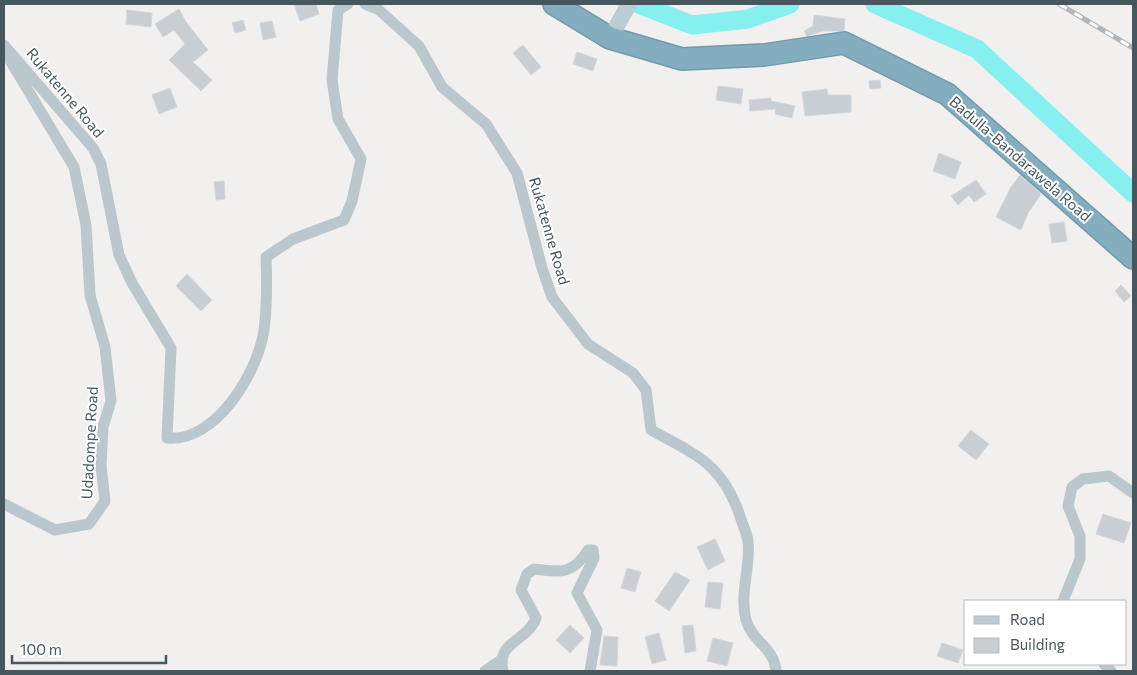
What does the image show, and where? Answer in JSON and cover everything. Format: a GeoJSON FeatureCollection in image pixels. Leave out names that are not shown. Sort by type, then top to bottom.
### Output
{"type":"FeatureCollection","features":[{"type":"Feature","properties":{"kind":"highway","name":"Badulla-Bandarawela Road"},"geometry":{"type":"LineString","coordinates":[[554,4],[610,38],[682,59],[764,55],[844,43],[947,94],[1133,258]]}},
{"type":"Feature","properties":{"kind":"street","name":"Rukatenne Road"},"geometry":{"type":"LineString","coordinates":[[4,45],[93,148],[101,164],[118,256],[171,348],[167,438],[179,440],[208,427],[244,384],[264,331],[266,257],[293,239],[344,220],[352,201],[361,159],[338,119],[332,80],[338,10],[348,4]]}},
{"type":"Feature","properties":{"kind":"street","name":"Rukatenne Road"},"geometry":{"type":"LineString","coordinates":[[365,4],[379,10],[419,46],[442,87],[486,124],[516,172],[552,297],[588,344],[633,373],[646,390],[651,430],[711,464],[732,492],[748,541],[744,597],[746,621],[756,638],[775,659],[776,671]]}},
{"type":"Feature","properties":{"kind":"street"},"geometry":{"type":"LineString","coordinates":[[610,38],[626,10]]}},
{"type":"Feature","properties":{"kind":"street","name":"Udadompe Road"},"geometry":{"type":"LineString","coordinates":[[4,51],[74,167],[86,225],[90,295],[106,346],[110,402],[103,427],[101,465],[105,501],[89,524],[55,530],[4,504]]}},
{"type":"Feature","properties":{"kind":"street"},"geometry":{"type":"LineString","coordinates":[[1063,600],[1080,559],[1080,536],[1068,506],[1072,487],[1083,479],[1109,476],[1133,493]]}},
{"type":"Feature","properties":{"kind":"street"},"geometry":{"type":"LineString","coordinates":[[485,671],[502,665],[504,652],[534,625],[536,618],[521,590],[527,574],[534,569],[562,572],[581,561],[588,550],[593,550],[594,558],[577,592],[597,630],[590,671]]}},
{"type":"Feature","properties":{"kind":"building"},"geometry":{"type":"Polygon","coordinates":[[[294,4],[316,4],[319,14],[300,21],[294,4]]]}},
{"type":"Feature","properties":{"kind":"building"},"geometry":{"type":"Polygon","coordinates":[[[179,9],[186,22],[208,50],[193,62],[212,80],[201,91],[169,60],[185,44],[174,30],[163,37],[155,24],[179,9]]]}},
{"type":"Feature","properties":{"kind":"building"},"geometry":{"type":"Polygon","coordinates":[[[127,10],[152,13],[151,27],[126,24],[127,10]]]}},
{"type":"Feature","properties":{"kind":"building"},"geometry":{"type":"Polygon","coordinates":[[[814,15],[845,19],[844,31],[823,31],[807,36],[804,31],[813,26],[814,15]]]}},
{"type":"Feature","properties":{"kind":"building"},"geometry":{"type":"Polygon","coordinates":[[[243,20],[246,30],[235,33],[232,23],[243,20]]]}},
{"type":"Feature","properties":{"kind":"building"},"geometry":{"type":"Polygon","coordinates":[[[272,21],[276,37],[263,40],[260,23],[272,21]]]}},
{"type":"Feature","properties":{"kind":"building"},"geometry":{"type":"Polygon","coordinates":[[[523,45],[541,67],[531,75],[513,53],[523,45]]]}},
{"type":"Feature","properties":{"kind":"building"},"geometry":{"type":"Polygon","coordinates":[[[577,52],[597,59],[593,71],[573,64],[577,52]]]}},
{"type":"Feature","properties":{"kind":"building"},"geometry":{"type":"Polygon","coordinates":[[[880,80],[881,88],[870,89],[869,81],[880,80]]]}},
{"type":"Feature","properties":{"kind":"building"},"geometry":{"type":"Polygon","coordinates":[[[718,86],[743,89],[741,104],[716,100],[718,86]]]}},
{"type":"Feature","properties":{"kind":"building"},"geometry":{"type":"Polygon","coordinates":[[[170,88],[177,107],[159,114],[152,95],[170,88]]]}},
{"type":"Feature","properties":{"kind":"building"},"geometry":{"type":"Polygon","coordinates":[[[827,89],[828,95],[851,95],[851,112],[805,116],[802,92],[827,89]]]}},
{"type":"Feature","properties":{"kind":"building"},"geometry":{"type":"Polygon","coordinates":[[[771,98],[771,101],[795,106],[792,118],[775,114],[776,109],[750,111],[749,100],[771,98]]]}},
{"type":"Feature","properties":{"kind":"building"},"geometry":{"type":"Polygon","coordinates":[[[939,153],[961,162],[955,179],[933,171],[939,153]]]}},
{"type":"Feature","properties":{"kind":"building"},"geometry":{"type":"Polygon","coordinates":[[[1020,175],[1041,194],[1028,213],[1021,230],[996,217],[1011,187],[1020,175]]]}},
{"type":"Feature","properties":{"kind":"building"},"geometry":{"type":"Polygon","coordinates":[[[976,180],[986,194],[974,202],[969,195],[958,205],[951,196],[976,180]]]}},
{"type":"Feature","properties":{"kind":"building"},"geometry":{"type":"Polygon","coordinates":[[[224,181],[225,199],[216,200],[214,182],[224,181]]]}},
{"type":"Feature","properties":{"kind":"building"},"geometry":{"type":"Polygon","coordinates":[[[1064,222],[1067,241],[1052,243],[1049,224],[1064,222]]]}},
{"type":"Feature","properties":{"kind":"building"},"geometry":{"type":"Polygon","coordinates":[[[187,274],[212,300],[201,311],[176,286],[187,274]]]}},
{"type":"Feature","properties":{"kind":"building"},"geometry":{"type":"Polygon","coordinates":[[[1121,285],[1131,296],[1124,302],[1115,291],[1121,285]]]}},
{"type":"Feature","properties":{"kind":"building"},"geometry":{"type":"Polygon","coordinates":[[[971,430],[989,444],[976,460],[958,446],[971,430]]]}},
{"type":"Feature","properties":{"kind":"building"},"geometry":{"type":"Polygon","coordinates":[[[1103,514],[1131,523],[1124,543],[1096,534],[1103,514]]]}},
{"type":"Feature","properties":{"kind":"building"},"geometry":{"type":"Polygon","coordinates":[[[715,539],[725,561],[708,570],[697,547],[715,539]]]}},
{"type":"Feature","properties":{"kind":"building"},"geometry":{"type":"Polygon","coordinates":[[[627,568],[641,572],[635,592],[621,588],[627,568]]]}},
{"type":"Feature","properties":{"kind":"building"},"geometry":{"type":"Polygon","coordinates":[[[675,572],[690,580],[669,611],[655,601],[675,572]]]}},
{"type":"Feature","properties":{"kind":"building"},"geometry":{"type":"Polygon","coordinates":[[[708,582],[723,583],[720,609],[705,607],[708,582]]]}},
{"type":"Feature","properties":{"kind":"building"},"geometry":{"type":"Polygon","coordinates":[[[570,625],[584,638],[570,653],[556,640],[570,625]]]}},
{"type":"Feature","properties":{"kind":"building"},"geometry":{"type":"Polygon","coordinates":[[[693,625],[696,651],[685,653],[682,626],[693,625]]]}},
{"type":"Feature","properties":{"kind":"building"},"geometry":{"type":"Polygon","coordinates":[[[659,633],[666,660],[652,664],[645,637],[659,633]]]}},
{"type":"Feature","properties":{"kind":"building"},"geometry":{"type":"Polygon","coordinates":[[[604,636],[618,637],[617,666],[600,665],[604,636]]]}},
{"type":"Feature","properties":{"kind":"building"},"geometry":{"type":"Polygon","coordinates":[[[713,638],[733,643],[727,666],[707,661],[713,638]]]}},
{"type":"Feature","properties":{"kind":"building"},"geometry":{"type":"Polygon","coordinates":[[[942,643],[963,650],[958,663],[937,656],[942,643]]]}},
{"type":"Feature","properties":{"kind":"waterway"},"geometry":{"type":"LineString","coordinates":[[638,4],[692,25],[748,19],[790,4]]}},
{"type":"Feature","properties":{"kind":"waterway"},"geometry":{"type":"LineString","coordinates":[[875,4],[977,49],[1133,193]]}},
{"type":"Feature","properties":{"kind":"railway"},"geometry":{"type":"LineString","coordinates":[[1059,4],[1133,48]]}}]}
